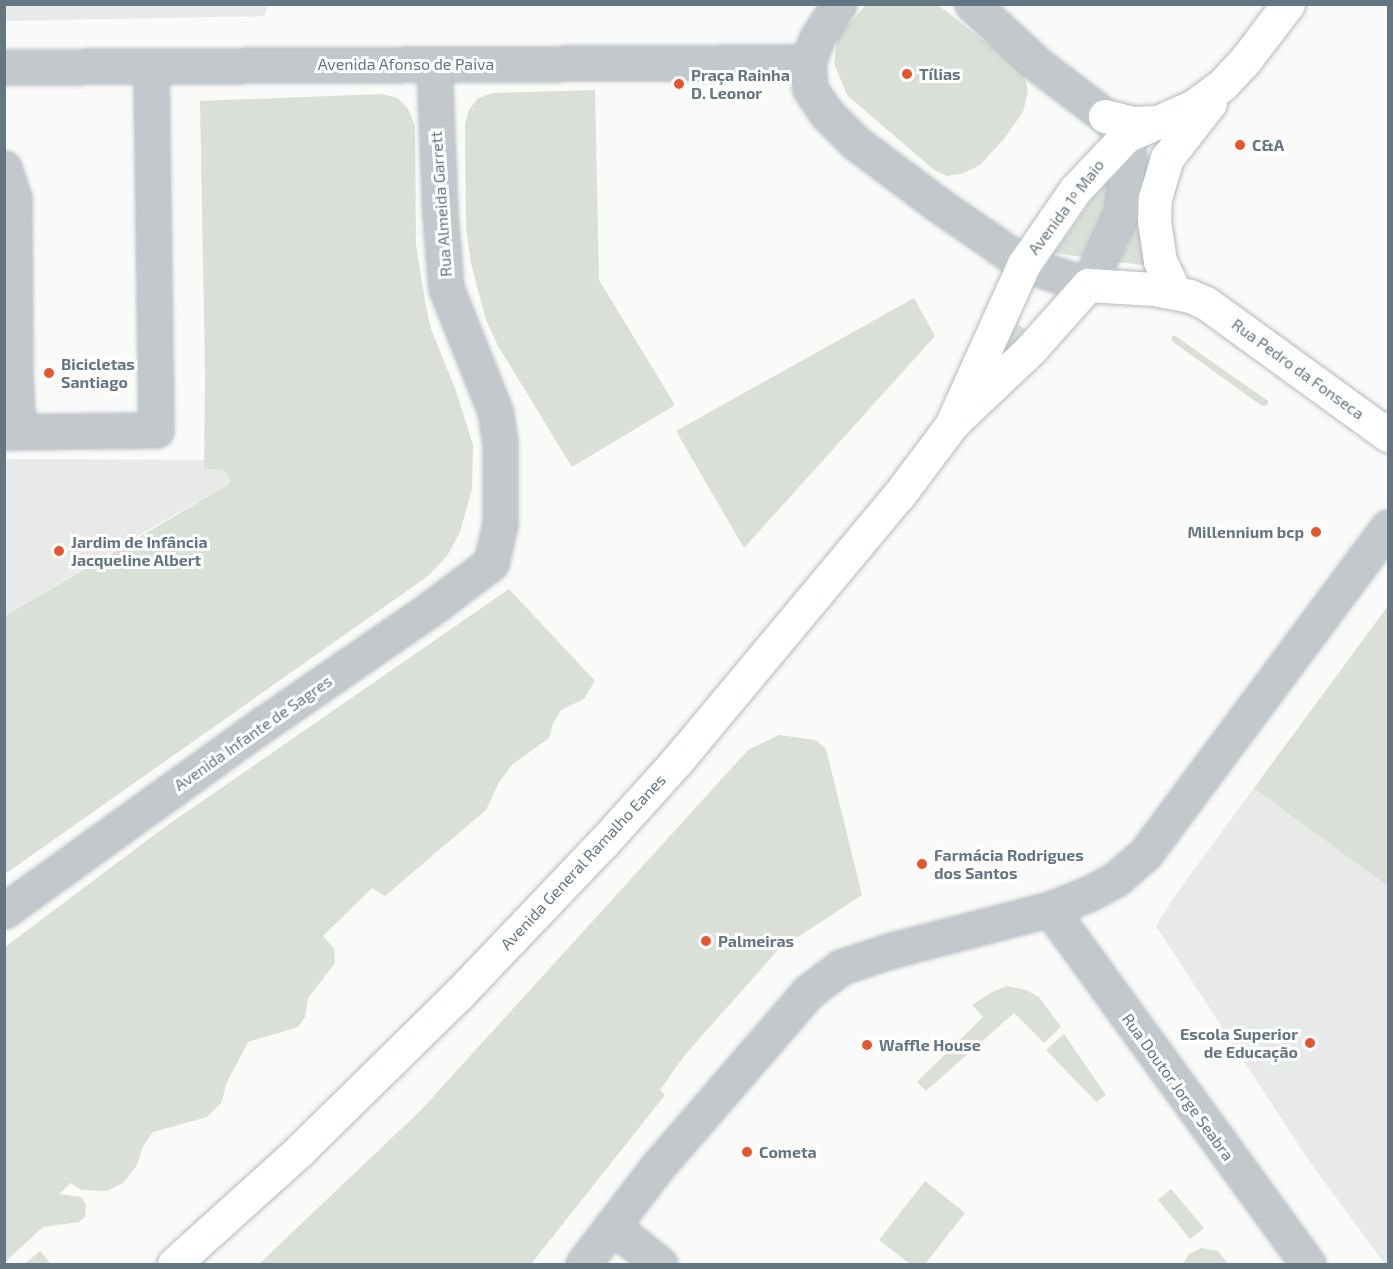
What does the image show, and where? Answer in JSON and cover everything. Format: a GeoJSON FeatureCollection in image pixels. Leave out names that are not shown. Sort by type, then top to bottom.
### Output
{"type":"FeatureCollection","features":[{"type":"Feature","properties":{"kind":"main road"},"geometry":{"type":"LineString","coordinates":[[1175,292],[1160,261],[1155,230],[1155,198],[1167,158],[1222,84],[1247,58],[1288,4]]}},
{"type":"Feature","properties":{"kind":"main road"},"geometry":{"type":"LineString","coordinates":[[1115,126],[1157,121],[1194,106],[1222,84]]}},
{"type":"Feature","properties":{"kind":"main road","name":"Avenida 1º Maio"},"geometry":{"type":"LineString","coordinates":[[1024,264],[1075,190],[1115,126]]}},
{"type":"Feature","properties":{"kind":"main road","name":"Avenida General Ramalho Eanes"},"geometry":{"type":"LineString","coordinates":[[953,423],[1024,264]]}},
{"type":"Feature","properties":{"kind":"main road","name":"Avenida General Ramalho Eanes"},"geometry":{"type":"LineString","coordinates":[[174,1264],[299,1151],[441,1012],[603,844],[677,761],[899,495],[953,423],[1031,349],[1088,285]]}},
{"type":"Feature","properties":{"kind":"main road","name":"Rua Pedro da Fonseca"},"geometry":{"type":"LineString","coordinates":[[1088,285],[1175,292],[1206,303],[1389,435]]}},
{"type":"Feature","properties":{"kind":"street"},"geometry":{"type":"LineString","coordinates":[[840,4],[817,38],[808,62],[810,89],[827,114],[856,143],[936,203],[1024,264],[1088,285]]}},
{"type":"Feature","properties":{"kind":"street"},"geometry":{"type":"LineString","coordinates":[[972,4],[1036,63],[1115,126]]}},
{"type":"Feature","properties":{"kind":"street","name":"Avenida Afonso de Paiva"},"geometry":{"type":"LineString","coordinates":[[4,67],[808,62]]}},
{"type":"Feature","properties":{"kind":"street","name":"Rua Almeida Garrett"},"geometry":{"type":"LineString","coordinates":[[434,64],[439,204],[446,288],[495,411],[500,442],[500,524],[495,551]]}},
{"type":"Feature","properties":{"kind":"street"},"geometry":{"type":"LineString","coordinates":[[4,168],[14,198],[11,432],[156,430],[151,66]]}},
{"type":"Feature","properties":{"kind":"street","name":"Avenida 1º Maio"},"geometry":{"type":"LineString","coordinates":[[1088,285],[1121,213],[1129,158],[1115,126]]}},
{"type":"Feature","properties":{"kind":"street"},"geometry":{"type":"LineString","coordinates":[[583,1264],[658,1166],[808,992],[841,967],[889,951],[1050,909],[1088,894],[1116,879],[1145,854],[1389,527]]}},
{"type":"Feature","properties":{"kind":"street","name":"Avenida Infante de Sagres"},"geometry":{"type":"LineString","coordinates":[[4,911],[265,723],[433,607],[490,563],[495,551]]}},
{"type":"Feature","properties":{"kind":"street","name":"Rua Doutor Jorge Seabra"},"geometry":{"type":"LineString","coordinates":[[1050,909],[1308,1264]]}},
{"type":"Feature","properties":{"kind":"street"},"geometry":{"type":"LineString","coordinates":[[612,1226],[660,1264]]}},
{"type":"Feature","properties":{"kind":"shaded area"},"geometry":{"type":"Polygon","coordinates":[[[4,5],[268,5],[264,16],[5,21],[4,5]]]}},
{"type":"Feature","properties":{"kind":"shaded area"},"geometry":{"type":"Polygon","coordinates":[[[866,5],[938,5],[1023,71],[1028,91],[1023,112],[1004,139],[980,165],[964,173],[947,176],[934,170],[847,95],[834,63],[838,36],[866,5]]]}},
{"type":"Feature","properties":{"kind":"shaded area"},"geometry":{"type":"Polygon","coordinates":[[[595,90],[599,280],[675,405],[572,467],[498,346],[486,320],[471,263],[466,228],[465,125],[469,110],[478,98],[493,93],[595,90]]]}},
{"type":"Feature","properties":{"kind":"shaded area"},"geometry":{"type":"Polygon","coordinates":[[[382,94],[398,98],[408,109],[415,126],[416,245],[426,307],[431,329],[456,391],[473,445],[472,489],[460,532],[447,556],[428,576],[5,874],[5,616],[229,484],[230,478],[222,469],[204,469],[205,371],[200,101],[382,94]]]}},
{"type":"Feature","properties":{"kind":"shaded area"},"geometry":{"type":"Polygon","coordinates":[[[1117,176],[1093,246],[1082,257],[1054,253],[1093,198],[1117,176]]]}},
{"type":"Feature","properties":{"kind":"shaded area"},"geometry":{"type":"Polygon","coordinates":[[[1141,195],[1150,266],[1118,262],[1129,240],[1141,195]]]}},
{"type":"Feature","properties":{"kind":"shaded area"},"geometry":{"type":"Polygon","coordinates":[[[914,298],[935,336],[744,548],[676,431],[914,298]]]}},
{"type":"Feature","properties":{"kind":"shaded area"},"geometry":{"type":"Polygon","coordinates":[[[1017,324],[1026,329],[990,371],[1017,324]]]}},
{"type":"Feature","properties":{"kind":"shaded area"},"geometry":{"type":"Polygon","coordinates":[[[1174,335],[1268,401],[1268,405],[1262,406],[1173,342],[1171,338],[1174,335]]]}},
{"type":"Feature","properties":{"kind":"shaded area","name":"Jardim de Infância Jacqueline Albert"},"geometry":{"type":"Polygon","coordinates":[[[5,459],[204,460],[204,469],[224,468],[230,478],[229,484],[5,616],[5,459]]]}},
{"type":"Feature","properties":{"kind":"shaded area"},"geometry":{"type":"Polygon","coordinates":[[[509,589],[595,681],[584,699],[561,710],[553,723],[549,738],[513,764],[499,782],[486,810],[385,896],[372,888],[323,936],[334,949],[335,963],[308,998],[305,1017],[298,1027],[248,1042],[226,1084],[222,1102],[207,1117],[153,1132],[143,1146],[137,1165],[123,1183],[107,1191],[81,1190],[71,1183],[59,1194],[81,1197],[86,1205],[85,1217],[79,1222],[43,1227],[5,1262],[5,947],[162,829],[509,589]]]}},
{"type":"Feature","properties":{"kind":"shaded area","name":"Escola Superior de Educação"},"geometry":{"type":"Polygon","coordinates":[[[1388,606],[1388,1264],[1385,1264],[1309,1161],[1156,926],[1176,894],[1388,606]]]}},
{"type":"Feature","properties":{"kind":"shaded area"},"geometry":{"type":"Polygon","coordinates":[[[1388,606],[1388,886],[1254,788],[1388,606]]]}},
{"type":"Feature","properties":{"kind":"shaded area"},"geometry":{"type":"Polygon","coordinates":[[[779,735],[816,740],[826,749],[862,895],[778,950],[684,1056],[660,1090],[665,1095],[531,1264],[259,1264],[421,1110],[748,750],[779,735]]]}},
{"type":"Feature","properties":{"kind":"shaded area"},"geometry":{"type":"Polygon","coordinates":[[[1007,986],[1026,990],[1039,997],[1061,1027],[1044,1043],[1014,1013],[926,1091],[917,1082],[983,1017],[972,1005],[990,993],[1007,986]]]}},
{"type":"Feature","properties":{"kind":"shaded area"},"geometry":{"type":"Polygon","coordinates":[[[1064,1034],[1106,1095],[1096,1102],[1046,1050],[1064,1034]]]}},
{"type":"Feature","properties":{"kind":"shaded area"},"geometry":{"type":"Polygon","coordinates":[[[925,1181],[965,1213],[925,1264],[910,1264],[879,1240],[925,1181]]]}},
{"type":"Feature","properties":{"kind":"shaded area"},"geometry":{"type":"Polygon","coordinates":[[[1171,1189],[1204,1228],[1190,1239],[1158,1200],[1171,1189]]]}},
{"type":"Feature","properties":{"kind":"shaded area"},"geometry":{"type":"Polygon","coordinates":[[[1202,1248],[1218,1251],[1228,1264],[1183,1264],[1189,1254],[1202,1248]]]}},
{"type":"Feature","properties":{"kind":"shaded area"},"geometry":{"type":"Polygon","coordinates":[[[40,1251],[51,1264],[24,1264],[40,1251]]]}},
{"type":"Feature","properties":{"kind":"place","name":"Tílias"},"geometry":{"type":"Point","coordinates":[907,74]}},
{"type":"Feature","properties":{"kind":"place","name":"Praça Rainha D. Leonor"},"geometry":{"type":"Point","coordinates":[679,84]}},
{"type":"Feature","properties":{"kind":"place","name":"C&A"},"geometry":{"type":"Point","coordinates":[1240,145]}},
{"type":"Feature","properties":{"kind":"place","name":"Bicicletas Santiago"},"geometry":{"type":"Point","coordinates":[49,373]}},
{"type":"Feature","properties":{"kind":"place","name":"Millennium bcp"},"geometry":{"type":"Point","coordinates":[1316,532]}},
{"type":"Feature","properties":{"kind":"place","name":"Jardim de Infância Jacqueline Albert"},"geometry":{"type":"Point","coordinates":[59,551]}},
{"type":"Feature","properties":{"kind":"place","name":"Farmácia Rodrigues dos Santos"},"geometry":{"type":"Point","coordinates":[922,864]}},
{"type":"Feature","properties":{"kind":"place","name":"Palmeiras"},"geometry":{"type":"Point","coordinates":[706,941]}},
{"type":"Feature","properties":{"kind":"place","name":"Escola Superior de Educação"},"geometry":{"type":"Point","coordinates":[1310,1043]}},
{"type":"Feature","properties":{"kind":"place","name":"Waffle House"},"geometry":{"type":"Point","coordinates":[867,1045]}},
{"type":"Feature","properties":{"kind":"place","name":"Cometa"},"geometry":{"type":"Point","coordinates":[747,1152]}}]}
